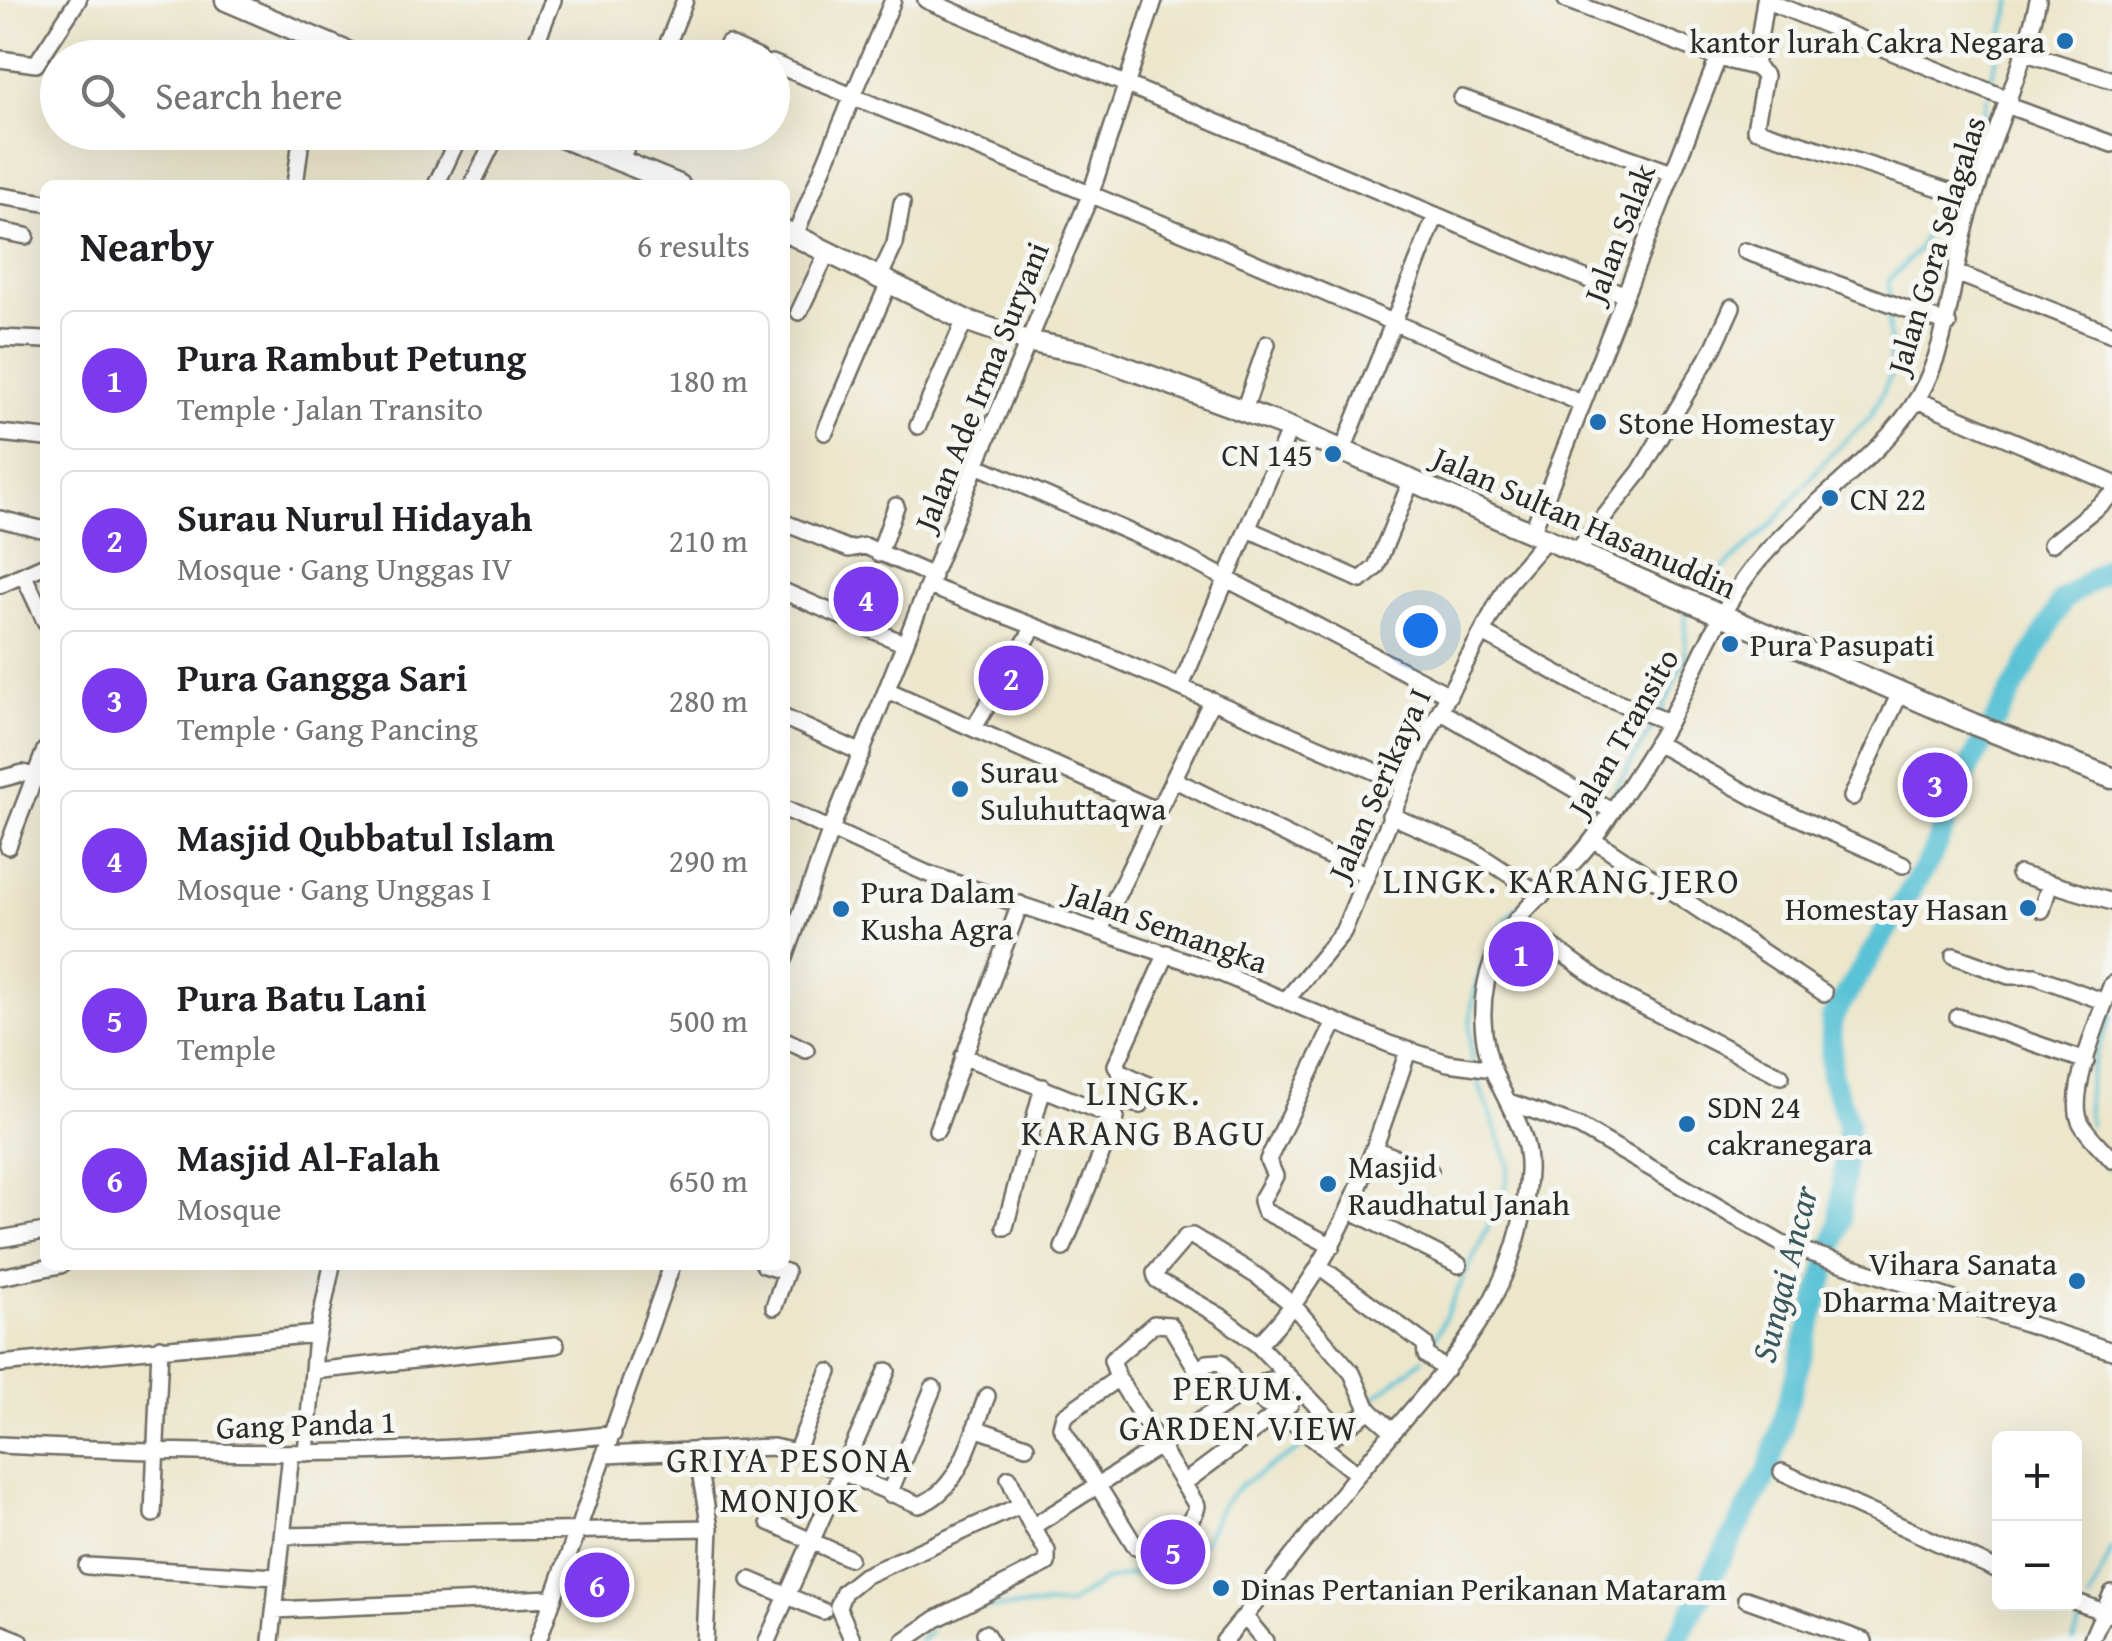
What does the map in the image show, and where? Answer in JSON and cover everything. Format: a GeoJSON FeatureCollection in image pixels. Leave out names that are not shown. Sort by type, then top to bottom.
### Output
{"type":"FeatureCollection","features":[{"type":"Feature","properties":{"kind":"main road"},"geometry":{"type":"LineString","coordinates":[[226,0],[304,40]]}},
{"type":"Feature","properties":{"kind":"main road"},"geometry":{"type":"LineString","coordinates":[[595,150],[667,180]]}},
{"type":"Feature","properties":{"kind":"main road","name":"Jalan Sultan Hasanuddin"},"geometry":{"type":"LineString","coordinates":[[790,233],[883,283],[965,320],[1027,341],[1087,353],[1290,428],[1540,533],[1900,693],[2112,778]]}},
{"type":"Feature","properties":{"kind":"street"},"geometry":{"type":"LineString","coordinates":[[52,40],[78,0]]}},
{"type":"Feature","properties":{"kind":"street"},"geometry":{"type":"LineString","coordinates":[[537,40],[553,0]]}},
{"type":"Feature","properties":{"kind":"street"},"geometry":{"type":"LineString","coordinates":[[669,40],[686,0]]}},
{"type":"Feature","properties":{"kind":"street"},"geometry":{"type":"LineString","coordinates":[[790,233],[894,0]]}},
{"type":"Feature","properties":{"kind":"street"},"geometry":{"type":"LineString","coordinates":[[926,0],[1625,295]]}},
{"type":"Feature","properties":{"kind":"street","name":"Jalan Ade Irma Suryani"},"geometry":{"type":"LineString","coordinates":[[790,944],[831,829],[976,465],[1090,196],[1154,0]]}},
{"type":"Feature","properties":{"kind":"street"},"geometry":{"type":"LineString","coordinates":[[1755,67],[1764,0],[2112,144]]}},
{"type":"Feature","properties":{"kind":"street","name":"Jalan Gora Selagalas"},"geometry":{"type":"LineString","coordinates":[[1722,614],[1766,554],[1916,400],[1948,324],[1966,197],[2026,53],[2038,0]]}},
{"type":"Feature","properties":{"kind":"street"},"geometry":{"type":"LineString","coordinates":[[1576,2],[1718,58],[1755,67],[1765,76],[1754,129],[1966,197]]}},
{"type":"Feature","properties":{"kind":"street"},"geometry":{"type":"LineString","coordinates":[[2026,53],[2112,80]]}},
{"type":"Feature","properties":{"kind":"street"},"geometry":{"type":"LineString","coordinates":[[0,59],[36,64],[40,58]]}},
{"type":"Feature","properties":{"kind":"street","name":"Jalan Salak"},"geometry":{"type":"LineString","coordinates":[[1540,533],[1581,403],[1718,58]]}},
{"type":"Feature","properties":{"kind":"street"},"geometry":{"type":"LineString","coordinates":[[790,72],[1396,322],[1581,403]]}},
{"type":"Feature","properties":{"kind":"street"},"geometry":{"type":"LineString","coordinates":[[1462,98],[1672,173]]}},
{"type":"Feature","properties":{"kind":"street"},"geometry":{"type":"LineString","coordinates":[[296,180],[300,150]]}},
{"type":"Feature","properties":{"kind":"street"},"geometry":{"type":"LineString","coordinates":[[438,180],[453,150]]}},
{"type":"Feature","properties":{"kind":"street"},"geometry":{"type":"LineString","coordinates":[[474,180],[489,150]]}},
{"type":"Feature","properties":{"kind":"street"},"geometry":{"type":"LineString","coordinates":[[621,160],[625,150]]}},
{"type":"Feature","properties":{"kind":"street"},"geometry":{"type":"LineString","coordinates":[[0,196],[40,202]]}},
{"type":"Feature","properties":{"kind":"street"},"geometry":{"type":"LineString","coordinates":[[825,432],[883,283],[902,204]]}},
{"type":"Feature","properties":{"kind":"street"},"geometry":{"type":"LineString","coordinates":[[1343,450],[1436,215]]}},
{"type":"Feature","properties":{"kind":"street"},"geometry":{"type":"LineString","coordinates":[[0,231],[26,236]]}},
{"type":"Feature","properties":{"kind":"street"},"geometry":{"type":"LineString","coordinates":[[1745,251],[1948,324]]}},
{"type":"Feature","properties":{"kind":"street"},"geometry":{"type":"LineString","coordinates":[[800,312],[827,254]]}},
{"type":"Feature","properties":{"kind":"street"},"geometry":{"type":"LineString","coordinates":[[1956,272],[2112,334]]}},
{"type":"Feature","properties":{"kind":"street"},"geometry":{"type":"LineString","coordinates":[[1578,550],[1640,472],[1714,347],[1732,307]]}},
{"type":"Feature","properties":{"kind":"street"},"geometry":{"type":"LineString","coordinates":[[918,426],[965,320]]}},
{"type":"Feature","properties":{"kind":"street"},"geometry":{"type":"LineString","coordinates":[[0,338],[40,340]]}},
{"type":"Feature","properties":{"kind":"street"},"geometry":{"type":"LineString","coordinates":[[1244,410],[1267,344]]}},
{"type":"Feature","properties":{"kind":"street"},"geometry":{"type":"LineString","coordinates":[[1916,400],[2112,483]]}},
{"type":"Feature","properties":{"kind":"street"},"geometry":{"type":"LineString","coordinates":[[1181,686],[1290,428]]}},
{"type":"Feature","properties":{"kind":"street"},"geometry":{"type":"LineString","coordinates":[[0,433],[40,437]]}},
{"type":"Feature","properties":{"kind":"street"},"geometry":{"type":"LineString","coordinates":[[976,465],[1226,578],[1449,695]]}},
{"type":"Feature","properties":{"kind":"street"},"geometry":{"type":"LineString","coordinates":[[1248,530],[1362,580],[1376,568],[1412,479]]}},
{"type":"Feature","properties":{"kind":"street"},"geometry":{"type":"LineString","coordinates":[[2051,544],[2112,496]]}},
{"type":"Feature","properties":{"kind":"street"},"geometry":{"type":"LineString","coordinates":[[879,554],[896,506]]}},
{"type":"Feature","properties":{"kind":"street"},"geometry":{"type":"LineString","coordinates":[[0,519],[40,529]]}},
{"type":"Feature","properties":{"kind":"street"},"geometry":{"type":"LineString","coordinates":[[790,525],[850,549],[861,546],[1034,627],[1181,686],[1404,784]]}},
{"type":"Feature","properties":{"kind":"street","name":"Jalan Serikaya I"},"geometry":{"type":"LineString","coordinates":[[1287,1000],[1343,932],[1404,784],[1509,582],[1540,533]]}},
{"type":"Feature","properties":{"kind":"street"},"geometry":{"type":"LineString","coordinates":[[0,586],[40,568]]}},
{"type":"Feature","properties":{"kind":"street"},"geometry":{"type":"LineString","coordinates":[[24,576],[40,610]]}},
{"type":"Feature","properties":{"kind":"street"},"geometry":{"type":"LineString","coordinates":[[790,594],[905,644]]}},
{"type":"Feature","properties":{"kind":"street","name":"Jalan Transito"},"geometry":{"type":"LineString","coordinates":[[1224,1641],[1446,1370],[1491,1308],[1513,1256],[1528,1174],[1524,1137],[1489,1069],[1484,992],[1496,952],[1538,892],[1593,839],[1606,807],[1656,743],[1663,719],[1722,614]]}},
{"type":"Feature","properties":{"kind":"street"},"geometry":{"type":"LineString","coordinates":[[975,726],[1034,627]]}},
{"type":"Feature","properties":{"kind":"street"},"geometry":{"type":"LineString","coordinates":[[1483,633],[1588,690],[1663,719]]}},
{"type":"Feature","properties":{"kind":"street"},"geometry":{"type":"LineString","coordinates":[[887,690],[1156,810]]}},
{"type":"Feature","properties":{"kind":"street"},"geometry":{"type":"LineString","coordinates":[[1852,797],[1900,693]]}},
{"type":"Feature","properties":{"kind":"street"},"geometry":{"type":"LineString","coordinates":[[1100,930],[1212,700]]}},
{"type":"Feature","properties":{"kind":"street"},"geometry":{"type":"LineString","coordinates":[[1440,712],[1606,807]]}},
{"type":"Feature","properties":{"kind":"street"},"geometry":{"type":"LineString","coordinates":[[790,720],[862,753]]}},
{"type":"Feature","properties":{"kind":"street"},"geometry":{"type":"LineString","coordinates":[[1656,743],[1759,800],[1903,866]]}},
{"type":"Feature","properties":{"kind":"street"},"geometry":{"type":"LineString","coordinates":[[0,779],[16,774],[40,778],[8,846]]}},
{"type":"Feature","properties":{"kind":"street"},"geometry":{"type":"LineString","coordinates":[[1173,779],[1368,875]]}},
{"type":"Feature","properties":{"kind":"street","name":"Jalan Semangka"},"geometry":{"type":"LineString","coordinates":[[790,811],[926,873],[1167,953],[1408,1051],[1489,1069]]}},
{"type":"Feature","properties":{"kind":"street"},"geometry":{"type":"LineString","coordinates":[[1390,815],[1475,852],[1538,892]]}},
{"type":"Feature","properties":{"kind":"street"},"geometry":{"type":"LineString","coordinates":[[1593,839],[1824,993]]}},
{"type":"Feature","properties":{"kind":"street"},"geometry":{"type":"LineString","coordinates":[[2019,874],[2112,902]]}},
{"type":"Feature","properties":{"kind":"street"},"geometry":{"type":"LineString","coordinates":[[2042,910],[2049,886]]}},
{"type":"Feature","properties":{"kind":"street"},"geometry":{"type":"LineString","coordinates":[[936,1130],[1020,904]]}},
{"type":"Feature","properties":{"kind":"street"},"geometry":{"type":"LineString","coordinates":[[1516,920],[1619,994],[1781,1076]]}},
{"type":"Feature","properties":{"kind":"street"},"geometry":{"type":"LineString","coordinates":[[1110,1114],[1122,1101],[1140,1105],[1148,1085],[1119,1071],[1116,1065],[1167,953]]}},
{"type":"Feature","properties":{"kind":"street"},"geometry":{"type":"LineString","coordinates":[[1954,956],[2009,976],[2035,976],[2105,1002]]}},
{"type":"Feature","properties":{"kind":"street"},"geometry":{"type":"LineString","coordinates":[[2112,984],[2086,1061],[2078,1110],[2081,1124],[2112,1160]]}},
{"type":"Feature","properties":{"kind":"street"},"geometry":{"type":"LineString","coordinates":[[1958,1018],[2086,1061]]}},
{"type":"Feature","properties":{"kind":"street"},"geometry":{"type":"LineString","coordinates":[[1332,1246],[1264,1211],[1260,1202],[1275,1176],[1268,1160],[1336,1022]]}},
{"type":"Feature","properties":{"kind":"street"},"geometry":{"type":"LineString","coordinates":[[790,1042],[806,1050]]}},
{"type":"Feature","properties":{"kind":"street"},"geometry":{"type":"LineString","coordinates":[[1258,1345],[1332,1246],[1350,1210],[1408,1051]]}},
{"type":"Feature","properties":{"kind":"street"},"geometry":{"type":"LineString","coordinates":[[962,1056],[1110,1114],[1116,1124],[1064,1248]]}},
{"type":"Feature","properties":{"kind":"street"},"geometry":{"type":"LineString","coordinates":[[1004,1227],[1043,1087]]}},
{"type":"Feature","properties":{"kind":"street"},"geometry":{"type":"LineString","coordinates":[[1509,1102],[1580,1127],[1753,1232],[1853,1270],[2112,1352]]}},
{"type":"Feature","properties":{"kind":"street"},"geometry":{"type":"LineString","coordinates":[[1374,1148],[1430,1171]]}},
{"type":"Feature","properties":{"kind":"street"},"geometry":{"type":"LineString","coordinates":[[1350,1210],[1459,1265]]}},
{"type":"Feature","properties":{"kind":"street"},"geometry":{"type":"LineString","coordinates":[[0,1240],[40,1232]]}},
{"type":"Feature","properties":{"kind":"street"},"geometry":{"type":"LineString","coordinates":[[1336,1424],[1258,1345],[1220,1316],[1160,1282],[1155,1273],[1186,1237],[1192,1236],[1257,1276],[1292,1304],[1352,1373],[1366,1405],[1393,1432]]}},
{"type":"Feature","properties":{"kind":"street"},"geometry":{"type":"LineString","coordinates":[[1319,1266],[1425,1344],[1427,1356],[1446,1370]]}},
{"type":"Feature","properties":{"kind":"street"},"geometry":{"type":"LineString","coordinates":[[0,1277],[40,1269]]}},
{"type":"Feature","properties":{"kind":"street"},"geometry":{"type":"LineString","coordinates":[[271,1641],[282,1536],[331,1270]]}},
{"type":"Feature","properties":{"kind":"street"},"geometry":{"type":"LineString","coordinates":[[538,1641],[670,1270]]}},
{"type":"Feature","properties":{"kind":"street"},"geometry":{"type":"LineString","coordinates":[[774,1307],[786,1272],[780,1270]]}},
{"type":"Feature","properties":{"kind":"street"},"geometry":{"type":"LineString","coordinates":[[1118,1378],[1064,1416],[1062,1432],[1132,1544],[1142,1548],[1194,1518],[1196,1506],[1118,1378],[1111,1364],[1114,1357],[1162,1323],[1173,1328],[1220,1407]]}},
{"type":"Feature","properties":{"kind":"street"},"geometry":{"type":"LineString","coordinates":[[0,1364],[317,1334]]}},
{"type":"Feature","properties":{"kind":"street"},"geometry":{"type":"LineString","coordinates":[[313,1371],[556,1345]]}},
{"type":"Feature","properties":{"kind":"street"},"geometry":{"type":"LineString","coordinates":[[152,1514],[158,1453],[160,1347]]}},
{"type":"Feature","properties":{"kind":"street"},"geometry":{"type":"LineString","coordinates":[[1200,1371],[1206,1363],[1221,1362],[1251,1391]]}},
{"type":"Feature","properties":{"kind":"street"},"geometry":{"type":"LineString","coordinates":[[770,1640],[786,1595],[887,1371]]}},
{"type":"Feature","properties":{"kind":"street"},"geometry":{"type":"LineString","coordinates":[[796,1452],[829,1372]]}},
{"type":"Feature","properties":{"kind":"street"},"geometry":{"type":"LineString","coordinates":[[1032,1527],[1265,1382],[1276,1381],[1284,1388],[1282,1405],[1184,1483]]}},
{"type":"Feature","properties":{"kind":"street"},"geometry":{"type":"LineString","coordinates":[[889,1494],[933,1388]]}},
{"type":"Feature","properties":{"kind":"street"},"geometry":{"type":"LineString","coordinates":[[606,1456],[757,1446],[796,1452],[919,1505],[936,1498],[951,1482],[987,1396]]}},
{"type":"Feature","properties":{"kind":"street"},"geometry":{"type":"LineString","coordinates":[[1282,1405],[1315,1440],[1357,1474]]}},
{"type":"Feature","properties":{"kind":"street"},"geometry":{"type":"LineString","coordinates":[[1315,1440],[1366,1405]]}},
{"type":"Feature","properties":{"kind":"street"},"geometry":{"type":"LineString","coordinates":[[975,1428],[1026,1446]]}},
{"type":"Feature","properties":{"kind":"street","name":"Gang Panda 1"},"geometry":{"type":"LineString","coordinates":[[0,1446],[158,1453],[298,1453],[613,1434]]}},
{"type":"Feature","properties":{"kind":"street"},"geometry":{"type":"LineString","coordinates":[[696,1450],[710,1528],[704,1641]]}},
{"type":"Feature","properties":{"kind":"street"},"geometry":{"type":"LineString","coordinates":[[1782,1472],[1992,1567]]}},
{"type":"Feature","properties":{"kind":"street"},"geometry":{"type":"LineString","coordinates":[[904,1641],[936,1619],[1047,1563],[1046,1551],[1009,1478]]}},
{"type":"Feature","properties":{"kind":"street"},"geometry":{"type":"LineString","coordinates":[[853,1641],[838,1607],[851,1584],[1020,1505]]}},
{"type":"Feature","properties":{"kind":"street"},"geometry":{"type":"LineString","coordinates":[[770,1522],[848,1558]]}},
{"type":"Feature","properties":{"kind":"street"},"geometry":{"type":"LineString","coordinates":[[282,1536],[710,1528]]}},
{"type":"Feature","properties":{"kind":"street"},"geometry":{"type":"LineString","coordinates":[[87,1566],[277,1578]]}},
{"type":"Feature","properties":{"kind":"street"},"geometry":{"type":"LineString","coordinates":[[750,1580],[823,1611]]}},
{"type":"Feature","properties":{"kind":"street"},"geometry":{"type":"LineString","coordinates":[[2091,1641],[2112,1594]]}},
{"type":"Feature","properties":{"kind":"street"},"geometry":{"type":"LineString","coordinates":[[274,1610],[552,1598]]}},
{"type":"Feature","properties":{"kind":"street"},"geometry":{"type":"LineString","coordinates":[[1746,1598],[1864,1641]]}},
{"type":"Feature","properties":{"kind":"street"},"geometry":{"type":"LineString","coordinates":[[1245,1617],[1266,1641]]}},
{"type":"Feature","properties":{"kind":"street"},"geometry":{"type":"LineString","coordinates":[[0,1633],[20,1641]]}},
{"type":"Feature","properties":{"kind":"waterway"},"geometry":{"type":"LineString","coordinates":[[1989,87],[2012,0]]}},
{"type":"Feature","properties":{"kind":"waterway"},"geometry":{"type":"LineString","coordinates":[[1951,184],[1983,117],[1987,97]]}},
{"type":"Feature","properties":{"kind":"waterway"},"geometry":{"type":"LineString","coordinates":[[1889,300],[1889,280],[1918,250],[1944,197]]}},
{"type":"Feature","properties":{"kind":"waterway"},"geometry":{"type":"LineString","coordinates":[[1693,596],[1774,522],[1828,457],[1871,416],[1891,375],[1888,309]]}},
{"type":"Feature","properties":{"kind":"waterway","name":"Sungai Ancar"},"geometry":{"type":"LineString","coordinates":[[1676,1641],[1768,1472],[1840,1222],[1848,1123],[1831,1075],[1832,1018],[1931,857],[1968,769],[2063,600],[2112,565]]}},
{"type":"Feature","properties":{"kind":"waterway"},"geometry":{"type":"LineString","coordinates":[[1661,713],[1685,658],[1686,609]]}},
{"type":"Feature","properties":{"kind":"waterway"},"geometry":{"type":"LineString","coordinates":[[1607,803],[1656,721]]}},
{"type":"Feature","properties":{"kind":"waterway"},"geometry":{"type":"LineString","coordinates":[[1569,856],[1601,810]]}},
{"type":"Feature","properties":{"kind":"waterway"},"geometry":{"type":"LineString","coordinates":[[1472,1062],[1471,1018],[1480,972],[1499,931],[1528,898]]}},
{"type":"Feature","properties":{"kind":"waterway"},"geometry":{"type":"LineString","coordinates":[[2090,1125],[2089,1083],[2112,1016]]}},
{"type":"Feature","properties":{"kind":"waterway"},"geometry":{"type":"LineString","coordinates":[[1431,1347],[1504,1193],[1509,1164],[1474,1071]]}},
{"type":"Feature","properties":{"kind":"waterway"},"geometry":{"type":"LineString","coordinates":[[2094,1149],[2096,1158],[2112,1171]]}},
{"type":"Feature","properties":{"kind":"waterway"},"geometry":{"type":"LineString","coordinates":[[1368,1403],[1423,1359]]}},
{"type":"Feature","properties":{"kind":"waterway"},"geometry":{"type":"LineString","coordinates":[[974,1608],[1068,1605],[1102,1582],[1133,1574],[1162,1575],[1202,1544],[1223,1504],[1242,1484],[1311,1442]]}},
{"type":"Feature","properties":{"kind":"waterway"},"geometry":{"type":"LineString","coordinates":[[2090,1600],[2112,1549]]}},
{"type":"Feature","properties":{"kind":"waterway"},"geometry":{"type":"LineString","coordinates":[[2073,1641],[2087,1609]]}},
{"type":"Feature","properties":{"kind":"waterway"},"geometry":{"type":"LineString","coordinates":[[920,1641],[931,1631]]}},
{"type":"Feature","properties":{"kind":"place","name":"kantor lurah Cakra Negara"},"geometry":{"type":"Point","coordinates":[2065,41]}},
{"type":"Feature","properties":{"kind":"place","name":"Stone Homestay"},"geometry":{"type":"Point","coordinates":[1598,422]}},
{"type":"Feature","properties":{"kind":"place","name":"CN 145"},"geometry":{"type":"Point","coordinates":[1333,454]}},
{"type":"Feature","properties":{"kind":"place","name":"CN 22"},"geometry":{"type":"Point","coordinates":[1830,498]}},
{"type":"Feature","properties":{"kind":"place","name":"Masjid Qubbatul Islam"},"geometry":{"type":"Point","coordinates":[866,599]}},
{"type":"Feature","properties":{"kind":"place","name":"Pura Pasupati"},"geometry":{"type":"Point","coordinates":[1730,644]}},
{"type":"Feature","properties":{"kind":"place","name":"Surau Nurul Hidayah"},"geometry":{"type":"Point","coordinates":[1011,678]}},
{"type":"Feature","properties":{"kind":"place","name":"Pura Gangga Sari"},"geometry":{"type":"Point","coordinates":[1935,785]}},
{"type":"Feature","properties":{"kind":"place","name":"Surau Suluhuttaqwa"},"geometry":{"type":"Point","coordinates":[960,789]}},
{"type":"Feature","properties":{"kind":"place","name":"Homestay Hasan"},"geometry":{"type":"Point","coordinates":[2028,908]}},
{"type":"Feature","properties":{"kind":"place","name":"Pura Dalam Kusha Agra"},"geometry":{"type":"Point","coordinates":[841,909]}},
{"type":"Feature","properties":{"kind":"place","name":"Pura Rambut Petung"},"geometry":{"type":"Point","coordinates":[1521,954]}},
{"type":"Feature","properties":{"kind":"place","name":"SDN 24 cakranegara"},"geometry":{"type":"Point","coordinates":[1687,1124]}},
{"type":"Feature","properties":{"kind":"place","name":"Masjid Raudhatul Janah"},"geometry":{"type":"Point","coordinates":[1328,1184]}},
{"type":"Feature","properties":{"kind":"place","name":"Vihara Sanata Dharma Maitreya"},"geometry":{"type":"Point","coordinates":[2077,1281]}},
{"type":"Feature","properties":{"kind":"place","name":"Pura Batu Lani"},"geometry":{"type":"Point","coordinates":[1173,1552]}},
{"type":"Feature","properties":{"kind":"place","name":"Masjid Al-Falah"},"geometry":{"type":"Point","coordinates":[597,1585]}},
{"type":"Feature","properties":{"kind":"place","name":"Dinas Pertanian Perikanan Mataram"},"geometry":{"type":"Point","coordinates":[1221,1588]}},
{"type":"Feature","properties":{"kind":"district","name":"LINGK. KARANG JERO"},"geometry":{"type":"Point","coordinates":[1562,880]}},
{"type":"Feature","properties":{"kind":"district","name":"LINGK. KARANG BAGU"},"geometry":{"type":"Point","coordinates":[1144,1112]}},
{"type":"Feature","properties":{"kind":"district","name":"PERUM. GARDEN VIEW"},"geometry":{"type":"Point","coordinates":[1239,1407]}},
{"type":"Feature","properties":{"kind":"district","name":"GRIYA PESONA MONJOK"},"geometry":{"type":"Point","coordinates":[790,1479]}}]}
